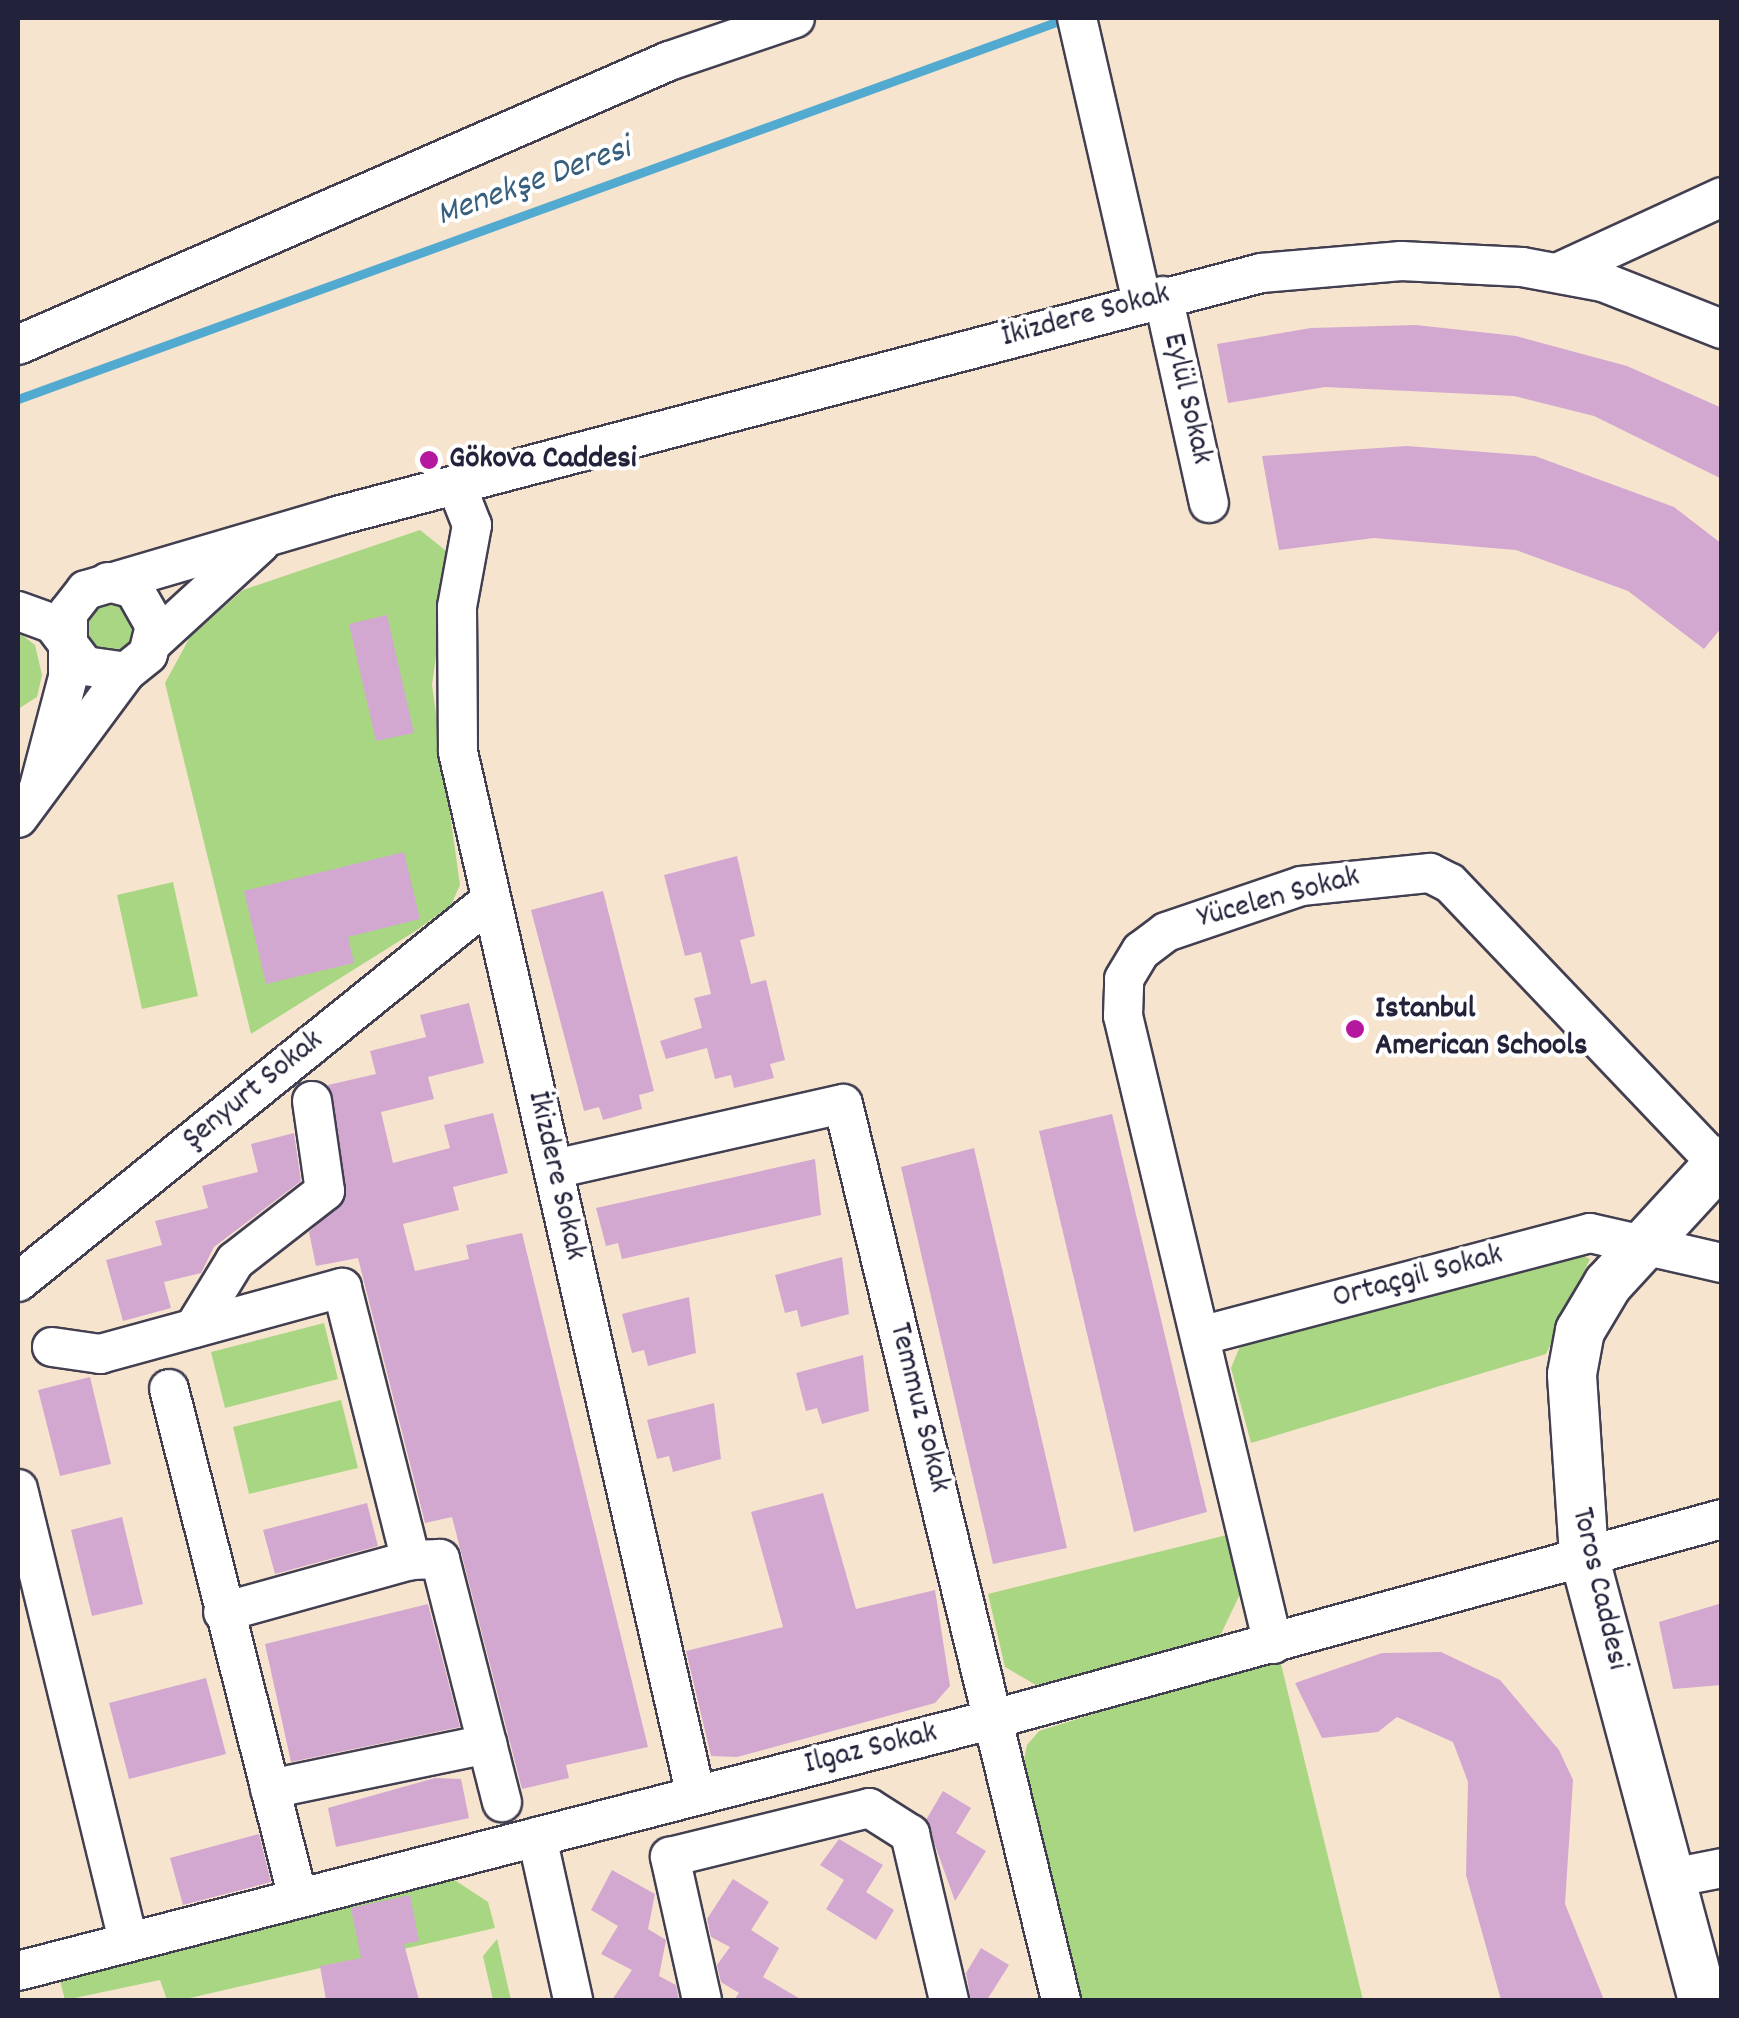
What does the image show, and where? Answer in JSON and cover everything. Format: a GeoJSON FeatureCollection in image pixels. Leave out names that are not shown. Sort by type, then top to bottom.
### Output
{"type":"FeatureCollection","features":[{"type":"Feature","properties":{"kind":"main road","name":"Toros Caddesi"},"geometry":{"type":"LineString","coordinates":[[1704,2000],[1584,1556],[1572,1374],[1580,1331],[1636,1246],[1720,1161]]}},
{"type":"Feature","properties":{"kind":"street"},"geometry":{"type":"LineString","coordinates":[[18,344],[670,61],[795,18]]}},
{"type":"Feature","properties":{"kind":"street","name":"Eylül Sokak"},"geometry":{"type":"LineString","coordinates":[[1077,18],[1120,216],[1152,298],[1209,503]]}},
{"type":"Feature","properties":{"kind":"street"},"geometry":{"type":"LineString","coordinates":[[1559,272],[1722,197]]}},
{"type":"Feature","properties":{"kind":"street"},"geometry":{"type":"LineString","coordinates":[[1120,216],[1158,265],[1219,282]]}},
{"type":"Feature","properties":{"kind":"street"},"geometry":{"type":"LineString","coordinates":[[1075,319],[1108,282],[1120,216]]}},
{"type":"Feature","properties":{"kind":"street","name":"İkizdere Sokak"},"geometry":{"type":"LineString","coordinates":[[695,1792],[490,900],[453,690],[472,525],[456,487],[1219,282],[1401,261],[1559,272],[1722,329]]}},
{"type":"Feature","properties":{"kind":"street"},"geometry":{"type":"LineString","coordinates":[[407,499],[446,516],[466,557],[527,470]]}},
{"type":"Feature","properties":{"kind":"street"},"geometry":{"type":"LineString","coordinates":[[18,594],[101,583],[456,487]]}},
{"type":"Feature","properties":{"kind":"street"},"geometry":{"type":"LineString","coordinates":[[18,818],[154,640],[266,539]]}},
{"type":"Feature","properties":{"kind":"street"},"geometry":{"type":"LineString","coordinates":[[101,583],[143,599],[154,640]]}},
{"type":"Feature","properties":{"kind":"street"},"geometry":{"type":"LineString","coordinates":[[38,787],[68,677],[68,613],[101,583]]}},
{"type":"Feature","properties":{"kind":"street"},"geometry":{"type":"LineString","coordinates":[[18,611],[53,624],[84,666],[126,672]]}},
{"type":"Feature","properties":{"kind":"street","name":"Yücelen Sokak"},"geometry":{"type":"LineString","coordinates":[[1273,1644],[1123,1016],[1124,979],[1166,932],[1219,910],[1358,874],[1430,873],[1450,883],[1720,1161]]}},
{"type":"Feature","properties":{"kind":"street","name":"Şenyurt Sokak"},"geometry":{"type":"LineString","coordinates":[[18,1282],[490,900]]}},
{"type":"Feature","properties":{"kind":"street"},"geometry":{"type":"LineString","coordinates":[[194,1328],[235,1261],[329,1182],[312,1101]]}},
{"type":"Feature","properties":{"kind":"street","name":"Temmuz Sokak"},"geometry":{"type":"LineString","coordinates":[[554,1168],[843,1104],[1061,2000]]}},
{"type":"Feature","properties":{"kind":"street","name":"Ortaçgil Sokak"},"geometry":{"type":"LineString","coordinates":[[1200,1336],[1590,1233],[1722,1263]]}},
{"type":"Feature","properties":{"kind":"street"},"geometry":{"type":"LineString","coordinates":[[52,1347],[100,1354],[342,1288],[411,1560]]}},
{"type":"Feature","properties":{"kind":"street"},"geometry":{"type":"LineString","coordinates":[[168,1389],[298,1898]]}},
{"type":"Feature","properties":{"kind":"street"},"geometry":{"type":"LineString","coordinates":[[18,1489],[128,1940]]}},
{"type":"Feature","properties":{"kind":"street","name":"Ilgaz Sokak"},"geometry":{"type":"LineString","coordinates":[[18,1971],[537,1837],[695,1792],[994,1720],[1722,1519]]}},
{"type":"Feature","properties":{"kind":"street"},"geometry":{"type":"LineString","coordinates":[[223,1612],[411,1560],[440,1560],[502,1802]]}},
{"type":"Feature","properties":{"kind":"street"},"geometry":{"type":"LineString","coordinates":[[270,1789],[487,1744]]}},
{"type":"Feature","properties":{"kind":"street"},"geometry":{"type":"LineString","coordinates":[[702,2000],[670,1857],[868,1808],[910,1834],[949,2000]]}},
{"type":"Feature","properties":{"kind":"street"},"geometry":{"type":"LineString","coordinates":[[537,1837],[573,2000]]}},
{"type":"Feature","properties":{"kind":"street"},"geometry":{"type":"LineString","coordinates":[[1672,1878],[1722,1868]]}},
{"type":"Feature","properties":{"kind":"green space"},"geometry":{"type":"Polygon","coordinates":[[[420,530],[450,554],[432,685],[460,885],[451,905],[417,930],[251,1034],[165,683],[190,637],[243,590],[420,530]]]}},
{"type":"Feature","properties":{"kind":"green space"},"geometry":{"type":"Polygon","coordinates":[[[111,601],[129,609],[137,627],[129,645],[111,653],[93,645],[85,627],[93,609],[111,601]]]}},
{"type":"Feature","properties":{"kind":"green space"},"geometry":{"type":"Polygon","coordinates":[[[18,632],[35,645],[42,675],[37,697],[18,709],[18,632]]]}},
{"type":"Feature","properties":{"kind":"green space"},"geometry":{"type":"Polygon","coordinates":[[[173,882],[198,996],[142,1009],[117,895],[173,882]]]}},
{"type":"Feature","properties":{"kind":"green space"},"geometry":{"type":"Polygon","coordinates":[[[1579,1254],[1590,1259],[1546,1354],[1251,1443],[1231,1368],[1243,1339],[1579,1254]]]}},
{"type":"Feature","properties":{"kind":"green space"},"geometry":{"type":"Polygon","coordinates":[[[324,1323],[338,1379],[225,1408],[211,1352],[324,1323]]]}},
{"type":"Feature","properties":{"kind":"green space"},"geometry":{"type":"Polygon","coordinates":[[[341,1400],[358,1468],[249,1494],[233,1427],[341,1400]]]}},
{"type":"Feature","properties":{"kind":"green space"},"geometry":{"type":"Polygon","coordinates":[[[1227,1535],[1241,1592],[1220,1636],[1036,1685],[1005,1667],[988,1594],[1227,1535]]]}},
{"type":"Feature","properties":{"kind":"green space"},"geometry":{"type":"Polygon","coordinates":[[[1279,1656],[1363,2000],[1075,2000],[1022,1770],[1027,1745],[1039,1731],[1279,1656]]]}},
{"type":"Feature","properties":{"kind":"green space"},"geometry":{"type":"Polygon","coordinates":[[[450,1877],[488,1902],[495,1928],[181,2000],[167,2000],[160,1980],[65,2000],[59,1977],[450,1877]]]}},
{"type":"Feature","properties":{"kind":"green space"},"geometry":{"type":"Polygon","coordinates":[[[497,1939],[511,2000],[493,2000],[483,1956],[497,1939]]]}},
{"type":"Feature","properties":{"kind":"building"},"geometry":{"type":"Polygon","coordinates":[[[1416,325],[1516,336],[1627,366],[1722,408],[1722,479],[1594,416],[1514,396],[1325,387],[1228,403],[1217,344],[1311,328],[1416,325]]]}},
{"type":"Feature","properties":{"kind":"building"},"geometry":{"type":"Polygon","coordinates":[[[1407,446],[1535,456],[1674,507],[1722,544],[1722,627],[1704,649],[1628,591],[1516,550],[1374,538],[1279,550],[1262,456],[1407,446]]]}},
{"type":"Feature","properties":{"kind":"building"},"geometry":{"type":"Polygon","coordinates":[[[387,615],[414,733],[376,741],[349,624],[387,615]]]}},
{"type":"Feature","properties":{"kind":"building"},"geometry":{"type":"Polygon","coordinates":[[[404,852],[420,919],[348,937],[354,963],[266,984],[244,891],[404,852]]]}},
{"type":"Feature","properties":{"kind":"building"},"geometry":{"type":"Polygon","coordinates":[[[737,856],[755,936],[740,940],[751,984],[766,980],[785,1060],[770,1064],[774,1078],[734,1088],[731,1075],[715,1079],[707,1048],[666,1059],[660,1041],[702,1028],[694,998],[711,994],[701,952],[685,956],[664,875],[737,856]]]}},
{"type":"Feature","properties":{"kind":"building"},"geometry":{"type":"Polygon","coordinates":[[[603,891],[654,1091],[639,1095],[642,1109],[603,1120],[599,1107],[584,1111],[531,910],[603,891]]]}},
{"type":"Feature","properties":{"kind":"building"},"geometry":{"type":"Polygon","coordinates":[[[469,1003],[484,1063],[428,1077],[434,1099],[381,1112],[393,1163],[450,1148],[444,1125],[493,1113],[508,1173],[453,1187],[459,1210],[403,1224],[415,1271],[469,1259],[466,1245],[522,1233],[648,1747],[566,1765],[569,1778],[522,1789],[452,1517],[425,1523],[358,1258],[316,1266],[309,1232],[346,1198],[328,1085],[376,1074],[370,1051],[426,1037],[420,1015],[469,1003]]]}},
{"type":"Feature","properties":{"kind":"building"},"geometry":{"type":"Polygon","coordinates":[[[1112,1114],[1207,1512],[1134,1532],[1039,1131],[1112,1114]]]}},
{"type":"Feature","properties":{"kind":"building"},"geometry":{"type":"Polygon","coordinates":[[[294,1133],[301,1181],[214,1247],[201,1273],[164,1282],[171,1308],[123,1321],[106,1260],[162,1245],[155,1221],[208,1208],[202,1186],[258,1172],[251,1144],[294,1133]]]}},
{"type":"Feature","properties":{"kind":"building"},"geometry":{"type":"Polygon","coordinates":[[[974,1148],[1067,1548],[993,1564],[901,1167],[974,1148]]]}},
{"type":"Feature","properties":{"kind":"building"},"geometry":{"type":"Polygon","coordinates":[[[815,1159],[821,1215],[622,1259],[618,1243],[606,1246],[596,1208],[815,1159]]]}},
{"type":"Feature","properties":{"kind":"building"},"geometry":{"type":"Polygon","coordinates":[[[842,1257],[849,1314],[801,1327],[797,1310],[785,1313],[775,1275],[842,1257]]]}},
{"type":"Feature","properties":{"kind":"building"},"geometry":{"type":"Polygon","coordinates":[[[689,1297],[696,1353],[648,1366],[644,1350],[632,1353],[622,1314],[689,1297]]]}},
{"type":"Feature","properties":{"kind":"building"},"geometry":{"type":"Polygon","coordinates":[[[863,1355],[869,1411],[822,1424],[817,1408],[806,1411],[796,1373],[863,1355]]]}},
{"type":"Feature","properties":{"kind":"building"},"geometry":{"type":"Polygon","coordinates":[[[90,1377],[111,1464],[60,1476],[38,1390],[90,1377]]]}},
{"type":"Feature","properties":{"kind":"building"},"geometry":{"type":"Polygon","coordinates":[[[714,1403],[721,1459],[673,1472],[669,1456],[657,1459],[647,1420],[714,1403]]]}},
{"type":"Feature","properties":{"kind":"building"},"geometry":{"type":"Polygon","coordinates":[[[823,1493],[856,1609],[935,1590],[950,1686],[935,1703],[737,1757],[711,1756],[686,1651],[783,1627],[751,1512],[823,1493]]]}},
{"type":"Feature","properties":{"kind":"building"},"geometry":{"type":"Polygon","coordinates":[[[367,1503],[378,1546],[275,1574],[263,1530],[367,1503]]]}},
{"type":"Feature","properties":{"kind":"building"},"geometry":{"type":"Polygon","coordinates":[[[122,1517],[143,1604],[92,1616],[71,1530],[122,1517]]]}},
{"type":"Feature","properties":{"kind":"building"},"geometry":{"type":"Polygon","coordinates":[[[1722,1603],[1722,1685],[1673,1689],[1659,1622],[1722,1603]]]}},
{"type":"Feature","properties":{"kind":"building"},"geometry":{"type":"Polygon","coordinates":[[[428,1604],[460,1727],[291,1762],[265,1644],[428,1604]]]}},
{"type":"Feature","properties":{"kind":"building"},"geometry":{"type":"Polygon","coordinates":[[[1441,1652],[1500,1680],[1559,1750],[1573,1780],[1565,1904],[1604,2000],[1501,2000],[1466,1875],[1468,1782],[1453,1742],[1397,1717],[1378,1732],[1322,1738],[1295,1683],[1382,1653],[1441,1652]]]}},
{"type":"Feature","properties":{"kind":"building"},"geometry":{"type":"Polygon","coordinates":[[[206,1678],[226,1754],[129,1779],[109,1703],[206,1678]]]}},
{"type":"Feature","properties":{"kind":"building"},"geometry":{"type":"Polygon","coordinates":[[[435,1778],[461,1779],[469,1818],[336,1847],[328,1808],[435,1778]]]}},
{"type":"Feature","properties":{"kind":"building"},"geometry":{"type":"Polygon","coordinates":[[[943,1791],[971,1808],[956,1833],[986,1851],[955,1901],[926,1820],[943,1791]]]}},
{"type":"Feature","properties":{"kind":"building"},"geometry":{"type":"Polygon","coordinates":[[[259,1834],[271,1882],[183,1905],[170,1858],[259,1834]]]}},
{"type":"Feature","properties":{"kind":"building"},"geometry":{"type":"Polygon","coordinates":[[[839,1839],[883,1865],[866,1892],[894,1910],[876,1940],[826,1909],[844,1880],[820,1865],[839,1839]]]}},
{"type":"Feature","properties":{"kind":"building"},"geometry":{"type":"Polygon","coordinates":[[[612,1870],[655,1894],[648,1929],[666,1940],[659,1976],[676,1985],[679,2000],[612,2000],[632,1970],[601,1954],[618,1926],[591,1910],[612,1870]]]}},
{"type":"Feature","properties":{"kind":"building"},"geometry":{"type":"Polygon","coordinates":[[[733,1879],[769,1902],[751,1930],[779,1948],[763,1977],[802,2000],[734,2000],[739,1993],[721,1982],[717,1965],[730,1947],[711,1937],[707,1919],[733,1879]]]}},
{"type":"Feature","properties":{"kind":"building"},"geometry":{"type":"Polygon","coordinates":[[[410,1895],[419,1941],[404,1944],[419,2000],[326,2000],[320,1966],[361,1958],[351,1908],[410,1895]]]}},
{"type":"Feature","properties":{"kind":"building"},"geometry":{"type":"Polygon","coordinates":[[[981,1948],[1009,1965],[987,2000],[971,2000],[966,1973],[981,1948]]]}},
{"type":"Feature","properties":{"kind":"waterway","name":"Menekşe Deresi"},"geometry":{"type":"LineString","coordinates":[[18,399],[1067,18]]}},
{"type":"Feature","properties":{"kind":"place","name":"Gökova Caddesi"},"geometry":{"type":"Point","coordinates":[429,460]}},
{"type":"Feature","properties":{"kind":"place","name":"Istanbul American Schools"},"geometry":{"type":"Point","coordinates":[1355,1029]}}]}
